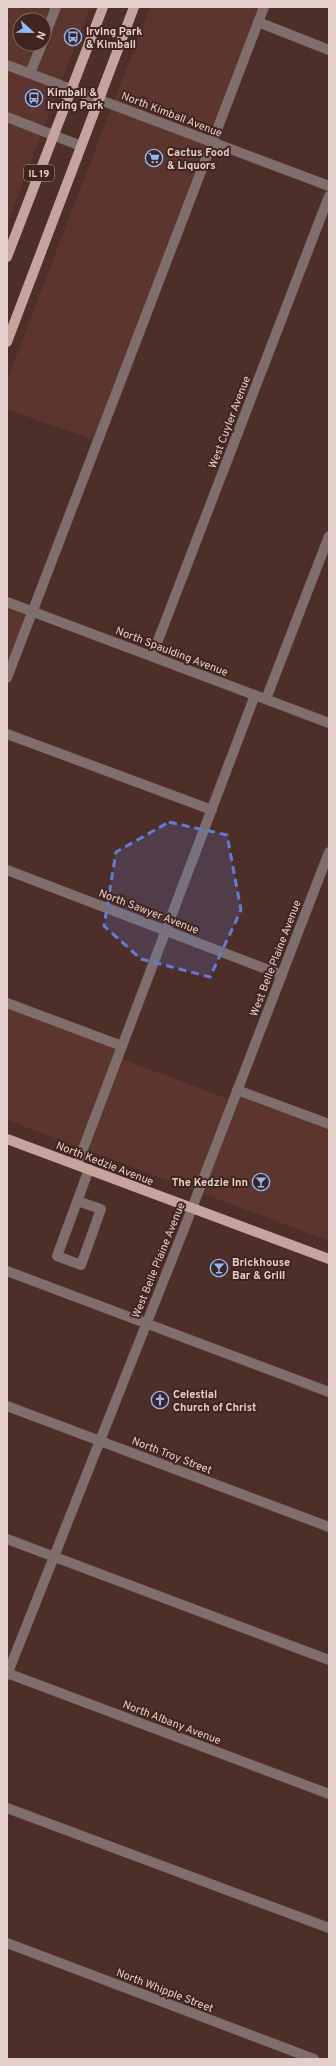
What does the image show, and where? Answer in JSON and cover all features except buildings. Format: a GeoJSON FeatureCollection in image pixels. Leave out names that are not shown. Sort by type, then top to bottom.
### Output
{"type":"FeatureCollection","features":[{"type":"Feature","properties":{"kind":"main road","name":"IL 19"},"geometry":{"type":"LineString","coordinates":[[7,257],[103,7]]}},
{"type":"Feature","properties":{"kind":"main road","name":"IL 19"},"geometry":{"type":"LineString","coordinates":[[8,338],[134,7]]}},
{"type":"Feature","properties":{"kind":"main road","name":"North Kedzie Avenue"},"geometry":{"type":"LineString","coordinates":[[7,1139],[329,1259]]}},
{"type":"Feature","properties":{"kind":"street"},"geometry":{"type":"LineString","coordinates":[[52,17],[56,7]]}},
{"type":"Feature","properties":{"kind":"street"},"geometry":{"type":"LineString","coordinates":[[7,678],[264,7]]}},
{"type":"Feature","properties":{"kind":"street"},"geometry":{"type":"LineString","coordinates":[[258,22],[329,50]]}},
{"type":"Feature","properties":{"kind":"street"},"geometry":{"type":"LineString","coordinates":[[30,73],[39,52]]}},
{"type":"Feature","properties":{"kind":"street","name":"North Kimball Avenue"},"geometry":{"type":"LineString","coordinates":[[7,64],[329,186]]}},
{"type":"Feature","properties":{"kind":"street"},"geometry":{"type":"LineString","coordinates":[[7,117],[81,146]]}},
{"type":"Feature","properties":{"kind":"street","name":"West Cuyler Avenue"},"geometry":{"type":"LineString","coordinates":[[152,656],[329,196]]}},
{"type":"Feature","properties":{"kind":"street"},"geometry":{"type":"LineString","coordinates":[[266,699],[329,536]]}},
{"type":"Feature","properties":{"kind":"street","name":"North Spaulding Avenue"},"geometry":{"type":"LineString","coordinates":[[7,602],[329,723]]}},
{"type":"Feature","properties":{"kind":"street"},"geometry":{"type":"LineString","coordinates":[[77,1165],[255,695]]}},
{"type":"Feature","properties":{"kind":"street"},"geometry":{"type":"LineString","coordinates":[[7,734],[212,810]]}},
{"type":"Feature","properties":{"kind":"street","name":"West Belle Plaine Avenue"},"geometry":{"type":"LineString","coordinates":[[7,1673],[192,1208],[329,852]]}},
{"type":"Feature","properties":{"kind":"street","name":"North Sawyer Avenue"},"geometry":{"type":"LineString","coordinates":[[7,870],[282,975]]}},
{"type":"Feature","properties":{"kind":"street"},"geometry":{"type":"LineString","coordinates":[[7,1003],[122,1046]]}},
{"type":"Feature","properties":{"kind":"street"},"geometry":{"type":"LineString","coordinates":[[237,1090],[329,1124]]}},
{"type":"Feature","properties":{"kind":"street"},"geometry":{"type":"LineString","coordinates":[[77,1201],[101,1209],[81,1265],[57,1256],[77,1201],[89,1169]]}},
{"type":"Feature","properties":{"kind":"street"},"geometry":{"type":"LineString","coordinates":[[7,1270],[329,1392]]}},
{"type":"Feature","properties":{"kind":"street","name":"North Troy Street"},"geometry":{"type":"LineString","coordinates":[[7,1406],[329,1527]]}},
{"type":"Feature","properties":{"kind":"street"},"geometry":{"type":"LineString","coordinates":[[7,1539],[329,1660]]}},
{"type":"Feature","properties":{"kind":"street","name":"North Albany Avenue"},"geometry":{"type":"LineString","coordinates":[[7,1673],[329,1794]]}},
{"type":"Feature","properties":{"kind":"street"},"geometry":{"type":"LineString","coordinates":[[7,1808],[329,1928]]}},
{"type":"Feature","properties":{"kind":"street","name":"North Whipple Street"},"geometry":{"type":"LineString","coordinates":[[7,1943],[314,2059]]}},
{"type":"Feature","properties":{"kind":"highlighted area"},"geometry":{"type":"Polygon","coordinates":[[[169,822],[227,835],[241,910],[210,977],[141,959],[104,926],[116,852],[169,822]]]}},
{"type":"Feature","properties":{"kind":"shaded area"},"geometry":{"type":"Polygon","coordinates":[[[7,7],[90,7],[7,224],[7,7]]]}},
{"type":"Feature","properties":{"kind":"shaded area"},"geometry":{"type":"Polygon","coordinates":[[[150,7],[262,7],[96,441],[7,409],[7,380],[150,7]]]}},
{"type":"Feature","properties":{"kind":"shaded area"},"geometry":{"type":"Polygon","coordinates":[[[7,603],[32,613],[7,679],[7,603]]]}},
{"type":"Feature","properties":{"kind":"shaded area"},"geometry":{"type":"Polygon","coordinates":[[[7,1004],[119,1048],[116,1057],[234,1101],[238,1093],[329,1127],[329,1241],[7,1120],[7,1004]]]}},
{"type":"Feature","properties":{"kind":"place","name":"Irving Park & Kimball"},"geometry":{"type":"Point","coordinates":[73,37]}},
{"type":"Feature","properties":{"kind":"place","name":"Kimball & Irving Park"},"geometry":{"type":"Point","coordinates":[34,98]}},
{"type":"Feature","properties":{"kind":"place","name":"Cactus Food & Liquors"},"geometry":{"type":"Point","coordinates":[154,158]}},
{"type":"Feature","properties":{"kind":"place","name":"The Kedzie Inn"},"geometry":{"type":"Point","coordinates":[261,1182]}},
{"type":"Feature","properties":{"kind":"place","name":"Brickhouse Bar & Grill"},"geometry":{"type":"Point","coordinates":[219,1268]}},
{"type":"Feature","properties":{"kind":"place","name":"Celestial Church of Christ"},"geometry":{"type":"Point","coordinates":[160,1400]}}]}
